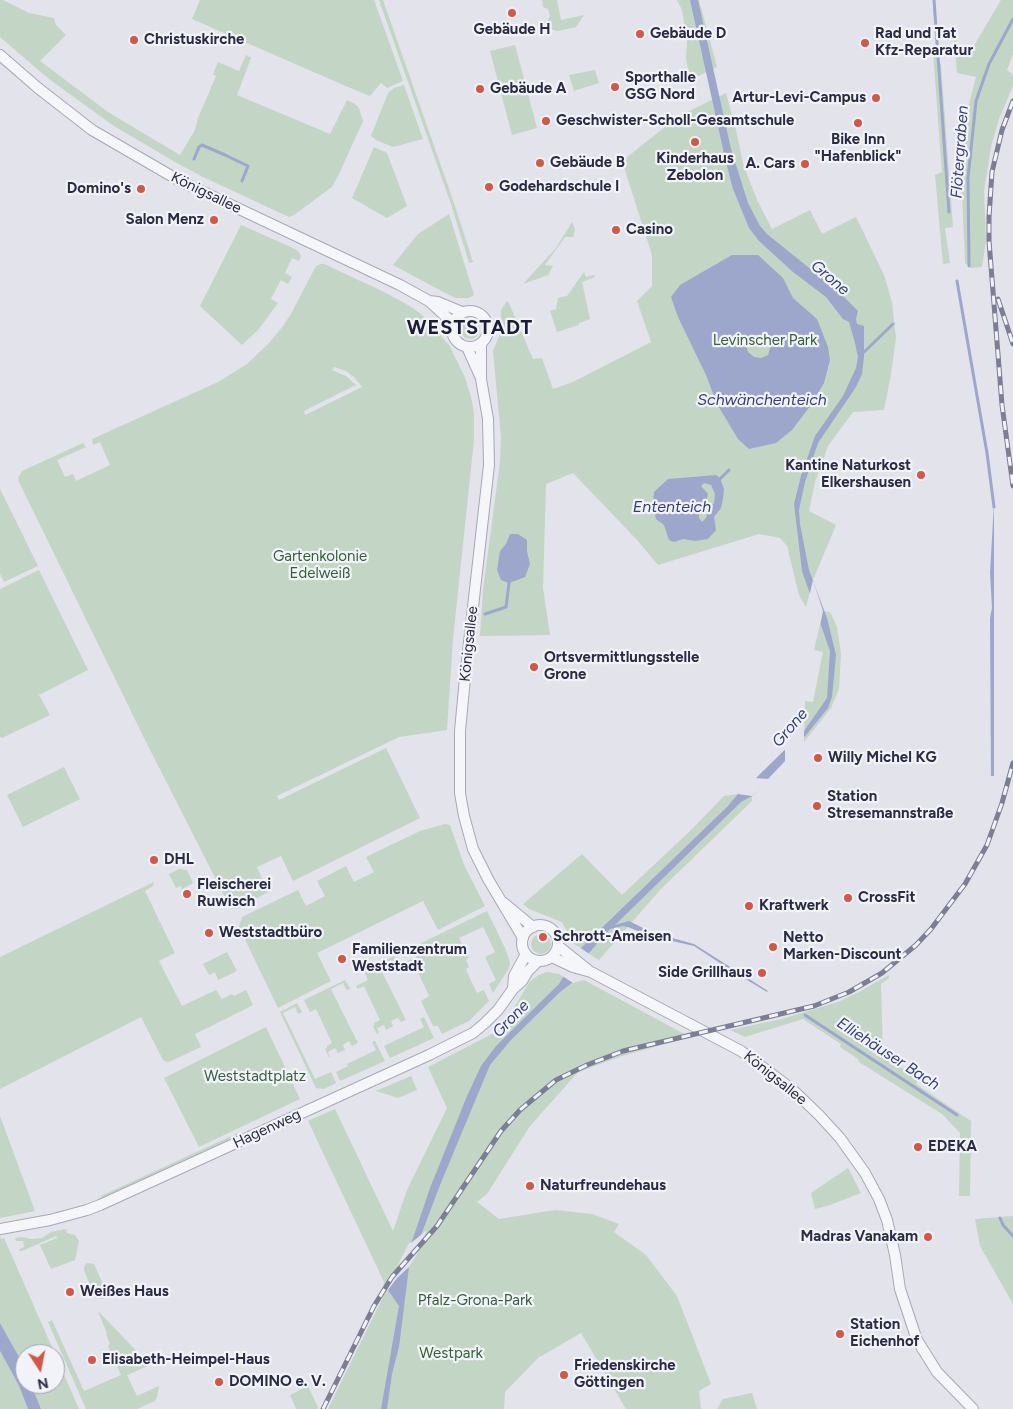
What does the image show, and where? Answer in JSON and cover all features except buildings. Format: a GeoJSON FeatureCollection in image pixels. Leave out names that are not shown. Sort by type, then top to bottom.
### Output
{"type":"FeatureCollection","features":[{"type":"Feature","properties":{"kind":"street","name":"Königsallee"},"geometry":{"type":"LineString","coordinates":[[0,55],[38,88],[92,130],[180,181],[429,301],[453,323],[454,337],[458,342],[467,347],[481,379]]}},
{"type":"Feature","properties":{"kind":"street","name":"Königsallee"},"geometry":{"type":"LineString","coordinates":[[429,301],[438,302],[462,312],[476,312],[486,321],[487,335],[481,343],[481,379],[488,419],[489,465],[465,678],[460,731],[459,774],[467,831],[481,867],[523,938],[522,946],[526,954]]}},
{"type":"Feature","properties":{"kind":"street"},"geometry":{"type":"LineString","coordinates":[[453,323],[462,312]]}},
{"type":"Feature","properties":{"kind":"street"},"geometry":{"type":"LineString","coordinates":[[467,347],[481,343]]}},
{"type":"Feature","properties":{"kind":"street","name":"Königsallee"},"geometry":{"type":"LineString","coordinates":[[501,901],[533,927],[540,925],[550,928],[556,936],[558,946],[567,959]]}},
{"type":"Feature","properties":{"kind":"street"},"geometry":{"type":"LineString","coordinates":[[523,938],[527,931],[533,927]]}},
{"type":"Feature","properties":{"kind":"street"},"geometry":{"type":"LineString","coordinates":[[526,954],[533,960],[543,961],[552,957],[558,946]]}},
{"type":"Feature","properties":{"kind":"street","name":"Hagenweg"},"geometry":{"type":"LineString","coordinates":[[513,989],[514,976],[526,954]]}},
{"type":"Feature","properties":{"kind":"street","name":"Königsallee"},"geometry":{"type":"LineString","coordinates":[[552,957],[567,959],[742,1051],[793,1090],[840,1138],[865,1173],[879,1199],[887,1220],[900,1288],[917,1340],[937,1372],[973,1409]]}},
{"type":"Feature","properties":{"kind":"street","name":"Hagenweg"},"geometry":{"type":"LineString","coordinates":[[1,1229],[50,1220],[93,1208],[429,1055],[479,1028],[498,1010],[513,989],[538,961]]}},
{"type":"Feature","properties":{"kind":"green space"},"geometry":{"type":"Polygon","coordinates":[[[0,0],[29,13],[54,18],[56,25],[66,35],[40,61],[108,112],[180,155],[195,130],[198,118],[216,76],[213,74],[218,62],[239,71],[246,55],[251,58],[237,95],[330,134],[347,100],[359,108],[363,121],[332,187],[289,217],[175,162],[114,126],[49,79],[0,37],[0,0]]]}},
{"type":"Feature","properties":{"kind":"green space"},"geometry":{"type":"Polygon","coordinates":[[[200,0],[374,0],[403,81],[387,88],[381,83],[370,96],[192,19],[200,0]]]}},
{"type":"Feature","properties":{"kind":"green space"},"geometry":{"type":"Polygon","coordinates":[[[379,0],[383,0],[473,262],[469,263],[451,204],[379,0]]]}},
{"type":"Feature","properties":{"kind":"green space"},"geometry":{"type":"Polygon","coordinates":[[[542,0],[557,0],[561,20],[584,15],[576,27],[558,31],[549,29],[544,21],[547,21],[550,16],[548,9],[543,7],[542,0]]]}},
{"type":"Feature","properties":{"kind":"green space"},"geometry":{"type":"Polygon","coordinates":[[[677,0],[699,0],[717,67],[690,80],[686,58],[687,40],[682,10],[677,0]]]}},
{"type":"Feature","properties":{"kind":"green space"},"geometry":{"type":"Polygon","coordinates":[[[1001,0],[1013,0],[1013,54],[1007,70],[1013,75],[1013,86],[999,119],[991,147],[984,191],[986,240],[982,267],[971,268],[965,263],[961,169],[965,120],[976,77],[957,73],[954,37],[963,54],[969,54],[1001,0]]]}},
{"type":"Feature","properties":{"kind":"green space"},"geometry":{"type":"Polygon","coordinates":[[[515,45],[537,128],[512,135],[490,51],[515,45]]]}},
{"type":"Feature","properties":{"kind":"green space"},"geometry":{"type":"Polygon","coordinates":[[[933,52],[941,65],[953,227],[945,228],[950,263],[943,264],[935,175],[942,172],[933,52]]]}},
{"type":"Feature","properties":{"kind":"green space"},"geometry":{"type":"Polygon","coordinates":[[[595,70],[599,83],[574,91],[569,75],[595,70]]]}},
{"type":"Feature","properties":{"kind":"green space"},"geometry":{"type":"Polygon","coordinates":[[[404,85],[423,139],[393,147],[371,136],[388,93],[394,88],[404,85]]]}},
{"type":"Feature","properties":{"kind":"green space","name":"Levinscher Park"},"geometry":{"type":"Polygon","coordinates":[[[726,93],[743,164],[757,200],[772,229],[810,210],[822,234],[856,217],[884,275],[892,302],[896,338],[884,410],[853,412],[828,446],[815,482],[809,511],[836,525],[813,580],[806,607],[799,595],[787,546],[780,538],[759,534],[658,565],[638,541],[573,473],[546,484],[543,588],[550,635],[480,636],[483,590],[500,462],[501,437],[493,351],[501,331],[501,310],[507,301],[533,359],[542,358],[553,389],[573,382],[651,342],[637,301],[652,286],[652,255],[622,161],[679,116],[726,93]]]}},
{"type":"Feature","properties":{"kind":"green space"},"geometry":{"type":"Polygon","coordinates":[[[374,147],[387,153],[407,206],[387,218],[352,198],[374,147]]]}},
{"type":"Feature","properties":{"kind":"green space"},"geometry":{"type":"Polygon","coordinates":[[[449,214],[474,295],[469,298],[456,298],[449,295],[393,265],[418,234],[449,214]]]}},
{"type":"Feature","properties":{"kind":"green space"},"geometry":{"type":"Polygon","coordinates":[[[572,222],[575,229],[573,237],[565,237],[545,265],[553,266],[548,275],[523,284],[556,248],[572,222]]]}},
{"type":"Feature","properties":{"kind":"green space"},"geometry":{"type":"Polygon","coordinates":[[[241,225],[293,248],[301,256],[299,261],[292,258],[285,273],[292,277],[288,284],[281,280],[271,299],[278,303],[258,330],[242,345],[200,306],[241,225]]]}},
{"type":"Feature","properties":{"kind":"green space","name":"Gartenkolonie Edelweiß"},"geometry":{"type":"Polygon","coordinates":[[[324,264],[384,292],[421,314],[449,345],[464,375],[471,397],[474,413],[474,440],[453,639],[447,730],[399,737],[277,796],[279,800],[386,748],[420,818],[293,881],[281,856],[257,867],[268,892],[240,908],[231,909],[145,740],[18,478],[22,471],[83,443],[86,447],[57,460],[65,477],[73,474],[76,481],[110,465],[100,442],[93,445],[92,439],[218,382],[247,364],[269,343],[283,326],[316,266],[324,264]],[[334,367],[332,370],[346,376],[356,385],[304,411],[305,415],[362,387],[346,371],[334,367]]]}},
{"type":"Feature","properties":{"kind":"green space"},"geometry":{"type":"Polygon","coordinates":[[[584,272],[586,277],[594,275],[595,277],[582,282],[590,319],[579,323],[579,325],[557,332],[550,311],[556,309],[558,298],[567,296],[584,272]]]}},
{"type":"Feature","properties":{"kind":"green space"},"geometry":{"type":"Polygon","coordinates":[[[466,319],[474,319],[480,325],[480,333],[474,339],[466,339],[460,333],[460,325],[466,319]]]}},
{"type":"Feature","properties":{"kind":"green space"},"geometry":{"type":"Polygon","coordinates":[[[0,489],[38,566],[4,582],[0,574],[0,489]]]}},
{"type":"Feature","properties":{"kind":"green space"},"geometry":{"type":"Polygon","coordinates":[[[39,570],[88,670],[39,695],[50,715],[2,738],[0,737],[0,589],[39,570]]]}},
{"type":"Feature","properties":{"kind":"green space"},"geometry":{"type":"Polygon","coordinates":[[[823,611],[830,612],[837,627],[841,654],[839,689],[831,708],[804,742],[805,701],[813,702],[823,652],[814,650],[823,611]]]}},
{"type":"Feature","properties":{"kind":"green space"},"geometry":{"type":"Polygon","coordinates":[[[64,767],[80,799],[23,827],[7,795],[64,767]]]}},
{"type":"Feature","properties":{"kind":"green space"},"geometry":{"type":"Polygon","coordinates":[[[738,794],[752,796],[752,801],[660,890],[599,960],[574,944],[562,922],[529,909],[523,904],[582,854],[622,895],[724,796],[738,794]]]}},
{"type":"Feature","properties":{"kind":"green space"},"geometry":{"type":"Polygon","coordinates":[[[445,824],[450,825],[464,865],[485,906],[438,930],[423,901],[317,953],[331,981],[278,1008],[239,927],[242,917],[298,890],[306,906],[325,896],[317,881],[346,866],[354,882],[374,872],[366,857],[420,831],[445,824]]]}},
{"type":"Feature","properties":{"kind":"green space"},"geometry":{"type":"Polygon","coordinates":[[[179,869],[187,870],[193,883],[182,889],[181,886],[176,888],[169,874],[179,869]]]}},
{"type":"Feature","properties":{"kind":"green space"},"geometry":{"type":"Polygon","coordinates":[[[154,882],[153,886],[145,891],[175,953],[159,961],[182,1006],[216,990],[222,999],[246,990],[253,1005],[195,1034],[201,1047],[171,1061],[163,1060],[141,1017],[0,1089],[0,957],[154,882]]]}},
{"type":"Feature","properties":{"kind":"green space"},"geometry":{"type":"Polygon","coordinates":[[[487,911],[506,950],[510,963],[509,968],[493,993],[489,984],[496,980],[485,957],[495,952],[483,927],[459,938],[469,958],[466,960],[469,967],[466,969],[477,993],[484,990],[489,1001],[469,1021],[442,1034],[438,1026],[433,1026],[421,1001],[429,996],[413,962],[407,965],[405,962],[416,957],[413,949],[401,953],[487,911]]]}},
{"type":"Feature","properties":{"kind":"green space"},"geometry":{"type":"Polygon","coordinates":[[[541,934],[548,937],[551,944],[548,951],[541,954],[534,951],[531,944],[534,937],[541,934]]]}},
{"type":"Feature","properties":{"kind":"green space"},"geometry":{"type":"Polygon","coordinates":[[[227,952],[237,971],[218,980],[215,972],[209,975],[203,964],[227,952]]]}},
{"type":"Feature","properties":{"kind":"green space"},"geometry":{"type":"Polygon","coordinates":[[[394,956],[398,966],[395,967],[391,960],[379,966],[406,1020],[401,1022],[398,1018],[391,1021],[393,1026],[386,1030],[384,1025],[377,1028],[379,1033],[377,1034],[373,1026],[375,1025],[374,1023],[380,1020],[364,986],[358,989],[356,986],[368,980],[364,971],[394,956]]]}},
{"type":"Feature","properties":{"kind":"green space","name":"Pfalz-Grona-Park"},"geometry":{"type":"Polygon","coordinates":[[[547,972],[559,974],[573,983],[584,980],[690,1037],[622,1056],[578,1072],[530,1126],[487,1194],[477,1202],[499,1219],[555,1210],[592,1214],[619,1224],[614,1232],[646,1255],[677,1296],[711,1384],[699,1391],[701,1409],[626,1409],[581,1333],[538,1358],[505,1392],[504,1409],[328,1409],[383,1297],[384,1282],[308,1121],[335,1109],[393,1231],[407,1190],[447,1108],[428,1067],[494,1033],[506,1021],[530,981],[547,972]]]}},
{"type":"Feature","properties":{"kind":"green space"},"geometry":{"type":"Polygon","coordinates":[[[889,975],[889,978],[881,984],[883,1055],[919,1080],[916,1084],[971,1121],[970,1196],[959,1196],[960,1133],[942,1114],[859,1062],[858,1059],[840,1047],[841,1044],[803,1019],[745,1037],[730,1030],[782,1019],[838,1002],[889,975]]]}},
{"type":"Feature","properties":{"kind":"green space"},"geometry":{"type":"Polygon","coordinates":[[[345,980],[350,989],[347,990],[343,983],[331,989],[358,1043],[352,1046],[349,1041],[343,1045],[345,1050],[338,1053],[335,1048],[328,1052],[329,1057],[325,1049],[332,1043],[316,1009],[310,1012],[304,1000],[345,980]]]}},
{"type":"Feature","properties":{"kind":"green space"},"geometry":{"type":"Polygon","coordinates":[[[297,1003],[302,1012],[298,1014],[295,1007],[283,1013],[315,1079],[331,1072],[336,1083],[324,1089],[316,1088],[280,1012],[297,1003]]]}},
{"type":"Feature","properties":{"kind":"green space"},"geometry":{"type":"Polygon","coordinates":[[[424,1017],[434,1038],[390,1058],[384,1046],[424,1027],[420,1019],[424,1017]]]}},
{"type":"Feature","properties":{"kind":"green space","name":"Weststadtplatz"},"geometry":{"type":"Polygon","coordinates":[[[266,1027],[300,1099],[199,1147],[164,1078],[266,1027]]]}},
{"type":"Feature","properties":{"kind":"green space"},"geometry":{"type":"Polygon","coordinates":[[[375,1041],[385,1061],[340,1081],[336,1072],[348,1066],[347,1064],[376,1050],[372,1042],[375,1041]]]}},
{"type":"Feature","properties":{"kind":"green space"},"geometry":{"type":"Polygon","coordinates":[[[411,1076],[417,1090],[398,1098],[376,1091],[411,1076]]]}},
{"type":"Feature","properties":{"kind":"green space"},"geometry":{"type":"Polygon","coordinates":[[[0,1116],[35,1211],[0,1218],[0,1116]]]}},
{"type":"Feature","properties":{"kind":"green space"},"geometry":{"type":"Polygon","coordinates":[[[240,1132],[241,1134],[101,1198],[101,1196],[240,1132]]]}},
{"type":"Feature","properties":{"kind":"green space"},"geometry":{"type":"Polygon","coordinates":[[[848,1168],[861,1193],[815,1209],[811,1193],[848,1168]]]}},
{"type":"Feature","properties":{"kind":"green space"},"geometry":{"type":"Polygon","coordinates":[[[1013,1216],[1013,1304],[980,1246],[975,1219],[1013,1216]]]}},
{"type":"Feature","properties":{"kind":"green space"},"geometry":{"type":"Polygon","coordinates":[[[66,1229],[67,1233],[75,1235],[79,1241],[75,1260],[51,1269],[40,1245],[57,1238],[56,1236],[22,1251],[18,1250],[24,1247],[23,1241],[16,1241],[15,1238],[42,1238],[51,1232],[66,1229]]]}},
{"type":"Feature","properties":{"kind":"green space"},"geometry":{"type":"Polygon","coordinates":[[[0,1236],[1,1239],[4,1238],[51,1344],[15,1344],[15,1350],[0,1323],[0,1236]]]}},
{"type":"Feature","properties":{"kind":"green space"},"geometry":{"type":"Polygon","coordinates":[[[87,1263],[94,1264],[106,1291],[104,1299],[95,1298],[84,1270],[87,1263]]]}},
{"type":"Feature","properties":{"kind":"green space"},"geometry":{"type":"Polygon","coordinates":[[[98,1312],[150,1365],[127,1375],[137,1396],[159,1386],[155,1401],[137,1409],[86,1409],[65,1361],[65,1349],[84,1391],[121,1375],[108,1346],[110,1344],[98,1312]]]}},
{"type":"Feature","properties":{"kind":"green space"},"geometry":{"type":"Polygon","coordinates":[[[52,1320],[63,1344],[58,1344],[48,1322],[52,1320]]]}},
{"type":"Feature","properties":{"kind":"green space"},"geometry":{"type":"Polygon","coordinates":[[[0,1351],[15,1379],[15,1394],[22,1394],[28,1409],[0,1409],[0,1351]]]}},
{"type":"Feature","properties":{"kind":"green space"},"geometry":{"type":"Polygon","coordinates":[[[65,1377],[79,1409],[41,1409],[35,1394],[65,1394],[65,1377]]]}},
{"type":"Feature","properties":{"kind":"green space"},"geometry":{"type":"Polygon","coordinates":[[[308,1386],[318,1407],[317,1409],[296,1409],[290,1395],[308,1386]]]}},
{"type":"Feature","properties":{"kind":"green space"},"geometry":{"type":"Polygon","coordinates":[[[752,1393],[757,1409],[717,1409],[723,1399],[752,1393]]]}},
{"type":"Feature","properties":{"kind":"water"},"geometry":{"type":"Polygon","coordinates":[[[690,0],[698,0],[731,149],[748,203],[760,226],[767,234],[839,292],[858,311],[857,324],[864,326],[862,374],[856,387],[818,443],[805,482],[799,510],[809,570],[827,618],[836,655],[832,697],[828,708],[785,761],[752,796],[741,802],[615,925],[629,921],[651,932],[694,944],[768,991],[732,971],[694,946],[650,936],[628,927],[623,926],[610,929],[589,953],[572,983],[560,992],[511,1040],[490,1065],[440,1185],[409,1267],[399,1347],[392,1374],[387,1409],[381,1409],[399,1306],[388,1290],[411,1244],[430,1188],[481,1066],[496,1046],[559,984],[581,948],[804,731],[827,698],[830,651],[802,571],[794,504],[801,476],[815,436],[843,396],[856,368],[858,357],[849,322],[843,319],[826,297],[793,272],[759,241],[749,228],[733,189],[690,0]]]}},
{"type":"Feature","properties":{"kind":"water","name":"Schwänchenteich"},"geometry":{"type":"Polygon","coordinates":[[[732,255],[758,255],[783,278],[793,298],[817,319],[828,347],[830,360],[824,383],[811,405],[792,430],[776,443],[749,449],[738,439],[717,404],[706,375],[678,317],[671,297],[680,285],[732,255]],[[755,335],[749,338],[746,345],[748,352],[754,357],[761,358],[768,355],[770,348],[766,336],[755,335]]]}},
{"type":"Feature","properties":{"kind":"water","name":"Ententeich"},"geometry":{"type":"Polygon","coordinates":[[[716,475],[720,478],[724,489],[723,499],[721,508],[714,517],[716,530],[708,539],[695,541],[683,539],[674,542],[669,540],[664,525],[656,519],[653,507],[654,492],[668,479],[716,475]],[[704,483],[701,486],[708,494],[706,502],[699,511],[699,518],[702,522],[714,503],[715,494],[711,485],[704,483]]]}},
{"type":"Feature","properties":{"kind":"water"},"geometry":{"type":"Polygon","coordinates":[[[994,503],[994,776],[991,776],[990,618],[992,608],[990,573],[994,503]]]}},
{"type":"Feature","properties":{"kind":"water"},"geometry":{"type":"Polygon","coordinates":[[[510,534],[518,534],[527,540],[530,564],[525,577],[509,583],[501,580],[497,570],[500,551],[506,544],[510,534]]]}},
{"type":"Feature","properties":{"kind":"water"},"geometry":{"type":"Polygon","coordinates":[[[0,1323],[15,1350],[15,1379],[0,1351],[0,1323]]]}},
{"type":"Feature","properties":{"kind":"water"},"geometry":{"type":"Polygon","coordinates":[[[22,1394],[35,1394],[41,1409],[28,1409],[22,1394]]]}},
{"type":"Feature","properties":{"kind":"pier"},"geometry":{"type":"Polygon","coordinates":[[[813,580],[823,611],[820,626],[809,597],[813,580]]]}},
{"type":"Feature","properties":{"kind":"pier"},"geometry":{"type":"Polygon","coordinates":[[[804,728],[804,742],[785,763],[785,746],[804,728]]]}},
{"type":"Feature","properties":{"kind":"pier"},"geometry":{"type":"Polygon","coordinates":[[[754,778],[769,779],[752,796],[738,794],[754,778]]]}},
{"type":"Feature","properties":{"kind":"pier"},"geometry":{"type":"Polygon","coordinates":[[[579,947],[591,955],[573,983],[561,975],[579,947]]]}},
{"type":"Feature","properties":{"kind":"pier"},"geometry":{"type":"Polygon","coordinates":[[[427,1230],[409,1267],[388,1290],[387,1287],[409,1243],[427,1230]]]}},
{"type":"Feature","properties":{"kind":"waterway"},"geometry":{"type":"LineString","coordinates":[[934,0],[949,212]]}},
{"type":"Feature","properties":{"kind":"waterway","name":"Flötergraben"},"geometry":{"type":"LineString","coordinates":[[969,266],[968,178],[976,101],[989,64],[1013,19]]}},
{"type":"Feature","properties":{"kind":"waterway"},"geometry":{"type":"LineString","coordinates":[[194,159],[199,147],[202,145],[225,155],[248,166],[242,181]]}},
{"type":"Feature","properties":{"kind":"waterway"},"geometry":{"type":"LineString","coordinates":[[957,281],[987,453],[994,507]]}},
{"type":"Feature","properties":{"kind":"waterway","name":"Flötergraben"},"geometry":{"type":"LineString","coordinates":[[861,355],[893,324]]}},
{"type":"Feature","properties":{"kind":"waterway"},"geometry":{"type":"LineString","coordinates":[[719,480],[729,470]]}},
{"type":"Feature","properties":{"kind":"waterway"},"geometry":{"type":"LineString","coordinates":[[485,614],[506,607],[508,580]]}},
{"type":"Feature","properties":{"kind":"waterway","name":"Elliehäuser Bach"},"geometry":{"type":"LineString","coordinates":[[805,1015],[957,1115]]}},
{"type":"Feature","properties":{"kind":"waterway","name":"Elliehäuser Bach"},"geometry":{"type":"LineString","coordinates":[[1000,1218],[1003,1225],[1013,1236]]}},
{"type":"Feature","properties":{"kind":"railway"},"geometry":{"type":"LineString","coordinates":[[1013,101],[1002,130],[992,172],[989,217],[989,241],[1002,405],[1013,486]]}},
{"type":"Feature","properties":{"kind":"railway"},"geometry":{"type":"LineString","coordinates":[[998,299],[1013,344]]}},
{"type":"Feature","properties":{"kind":"railway"},"geometry":{"type":"LineString","coordinates":[[323,1409],[374,1306],[392,1277],[437,1226],[501,1131],[520,1110],[556,1080],[623,1051],[814,1006],[849,992],[882,973],[916,945],[931,929],[965,884],[987,845],[1002,803],[1013,763]]}},
{"type":"Feature","properties":{"kind":"place","name":"Gebäude H"},"geometry":{"type":"Point","coordinates":[512,13]}},
{"type":"Feature","properties":{"kind":"place","name":"Gebäude D"},"geometry":{"type":"Point","coordinates":[640,34]}},
{"type":"Feature","properties":{"kind":"place","name":"Christuskirche"},"geometry":{"type":"Point","coordinates":[134,40]}},
{"type":"Feature","properties":{"kind":"place","name":"Rad und Tat Kfz-Reparatur"},"geometry":{"type":"Point","coordinates":[865,43]}},
{"type":"Feature","properties":{"kind":"place","name":"Sporthalle GSG Nord"},"geometry":{"type":"Point","coordinates":[615,87]}},
{"type":"Feature","properties":{"kind":"place","name":"Gebäude A"},"geometry":{"type":"Point","coordinates":[480,89]}},
{"type":"Feature","properties":{"kind":"place","name":"Artur-Levi-Campus"},"geometry":{"type":"Point","coordinates":[876,98]}},
{"type":"Feature","properties":{"kind":"place","name":"Geschwister-Scholl-Gesamtschule"},"geometry":{"type":"Point","coordinates":[546,121]}},
{"type":"Feature","properties":{"kind":"place","name":"Bike Inn \"Hafenblick\""},"geometry":{"type":"Point","coordinates":[858,123]}},
{"type":"Feature","properties":{"kind":"place","name":"Kinderhaus Zebolon"},"geometry":{"type":"Point","coordinates":[695,142]}},
{"type":"Feature","properties":{"kind":"place","name":"Gebäude B"},"geometry":{"type":"Point","coordinates":[540,163]}},
{"type":"Feature","properties":{"kind":"place","name":"A. Cars"},"geometry":{"type":"Point","coordinates":[805,164]}},
{"type":"Feature","properties":{"kind":"place","name":"Godehardschule I"},"geometry":{"type":"Point","coordinates":[489,187]}},
{"type":"Feature","properties":{"kind":"place","name":"Domino's"},"geometry":{"type":"Point","coordinates":[141,189]}},
{"type":"Feature","properties":{"kind":"place","name":"Salon Menz"},"geometry":{"type":"Point","coordinates":[214,220]}},
{"type":"Feature","properties":{"kind":"place","name":"Casino"},"geometry":{"type":"Point","coordinates":[616,230]}},
{"type":"Feature","properties":{"kind":"place","name":"Kantine Naturkost Elkershausen"},"geometry":{"type":"Point","coordinates":[921,475]}},
{"type":"Feature","properties":{"kind":"place","name":"Ortsvermittlungsstelle Grone"},"geometry":{"type":"Point","coordinates":[534,667]}},
{"type":"Feature","properties":{"kind":"place","name":"Willy Michel KG"},"geometry":{"type":"Point","coordinates":[818,758]}},
{"type":"Feature","properties":{"kind":"place","name":"Station Stresemannstraße"},"geometry":{"type":"Point","coordinates":[817,806]}},
{"type":"Feature","properties":{"kind":"place","name":"DHL"},"geometry":{"type":"Point","coordinates":[154,860]}},
{"type":"Feature","properties":{"kind":"place","name":"Fleischerei Ruwisch"},"geometry":{"type":"Point","coordinates":[187,894]}},
{"type":"Feature","properties":{"kind":"place","name":"CrossFit"},"geometry":{"type":"Point","coordinates":[848,898]}},
{"type":"Feature","properties":{"kind":"place","name":"Kraftwerk"},"geometry":{"type":"Point","coordinates":[749,906]}},
{"type":"Feature","properties":{"kind":"place","name":"Weststadtbüro"},"geometry":{"type":"Point","coordinates":[209,933]}},
{"type":"Feature","properties":{"kind":"place","name":"Schrott-Ameisen"},"geometry":{"type":"Point","coordinates":[543,937]}},
{"type":"Feature","properties":{"kind":"place","name":"Netto Marken-Discount"},"geometry":{"type":"Point","coordinates":[773,947]}},
{"type":"Feature","properties":{"kind":"place","name":"Familienzentrum Weststadt"},"geometry":{"type":"Point","coordinates":[342,959]}},
{"type":"Feature","properties":{"kind":"place","name":"Side Grillhaus"},"geometry":{"type":"Point","coordinates":[762,973]}},
{"type":"Feature","properties":{"kind":"place","name":"EDEKA"},"geometry":{"type":"Point","coordinates":[918,1147]}},
{"type":"Feature","properties":{"kind":"place","name":"Naturfreundehaus"},"geometry":{"type":"Point","coordinates":[530,1186]}},
{"type":"Feature","properties":{"kind":"place","name":"Madras Vanakam"},"geometry":{"type":"Point","coordinates":[928,1237]}},
{"type":"Feature","properties":{"kind":"place","name":"Weißes Haus"},"geometry":{"type":"Point","coordinates":[70,1292]}},
{"type":"Feature","properties":{"kind":"place","name":"Station Eichenhof"},"geometry":{"type":"Point","coordinates":[840,1334]}},
{"type":"Feature","properties":{"kind":"place","name":"Elisabeth-Heimpel-Haus"},"geometry":{"type":"Point","coordinates":[92,1360]}},
{"type":"Feature","properties":{"kind":"place","name":"Friedenskirche Göttingen"},"geometry":{"type":"Point","coordinates":[564,1375]}},
{"type":"Feature","properties":{"kind":"place","name":"DOMINO e. V."},"geometry":{"type":"Point","coordinates":[219,1382]}},
{"type":"Feature","properties":{"kind":"district","name":"WESTSTADT"},"geometry":{"type":"Point","coordinates":[470,328]}},
{"type":"Feature","properties":{"kind":"water label","name":"Grone"},"geometry":{"type":"Point","coordinates":[830,278]}},
{"type":"Feature","properties":{"kind":"water label","name":"Grone"},"geometry":{"type":"Point","coordinates":[790,728]}},
{"type":"Feature","properties":{"kind":"water label","name":"Grone"},"geometry":{"type":"Point","coordinates":[511,1019]}},
{"type":"Feature","properties":{"kind":"park label","name":"Westpark"},"geometry":{"type":"Point","coordinates":[451,1354]}}]}
